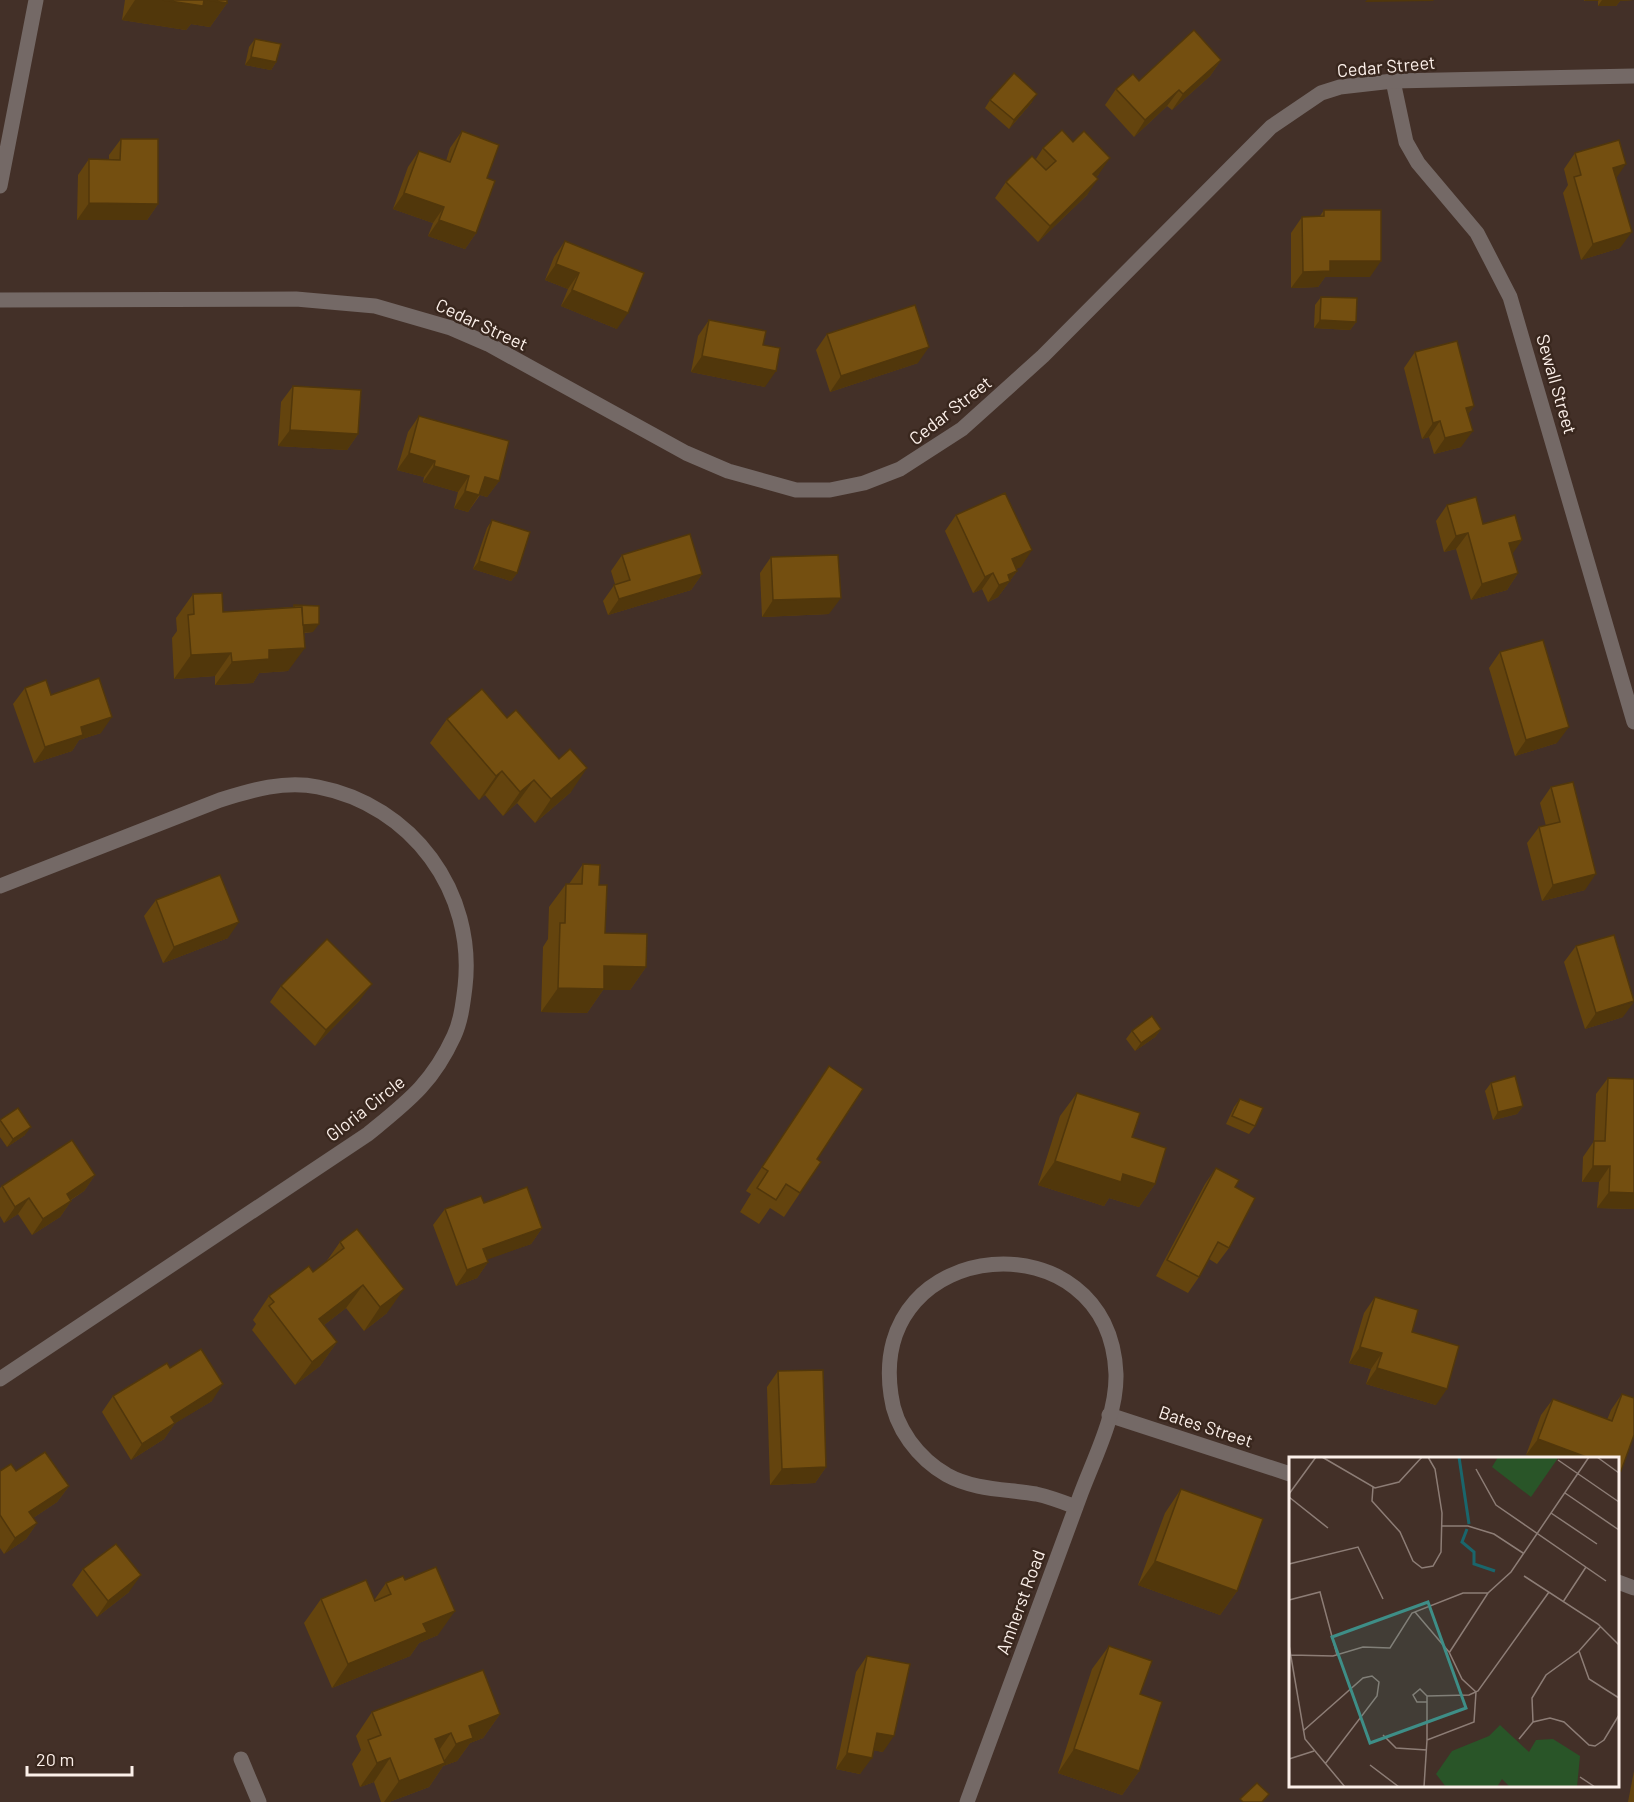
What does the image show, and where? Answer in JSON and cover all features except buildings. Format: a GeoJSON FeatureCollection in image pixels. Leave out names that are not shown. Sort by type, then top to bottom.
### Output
{"type":"FeatureCollection","features":[{"type":"Feature","properties":{"kind":"street"},"geometry":{"type":"LineString","coordinates":[[0,186],[36,0]]}},
{"type":"Feature","properties":{"kind":"street","name":"Cedar Street"},"geometry":{"type":"LineString","coordinates":[[0,300],[296,299],[375,306],[451,328],[488,344],[686,453],[728,471],[796,490],[830,490],[864,483],[900,469],[942,445],[990,407],[1174,227],[1271,127],[1289,112],[1321,93],[1340,87],[1393,81],[1634,76]]}},
{"type":"Feature","properties":{"kind":"street","name":"Sewall Street"},"geometry":{"type":"LineString","coordinates":[[1393,81],[1406,142],[1418,163],[1477,233],[1510,297],[1634,722]]}},
{"type":"Feature","properties":{"kind":"street","name":"Gloria Circle"},"geometry":{"type":"LineString","coordinates":[[0,885],[220,800],[253,790],[285,785],[317,787],[354,796],[387,815],[413,836],[438,864],[454,896],[464,933],[467,970],[455,1034],[420,1091],[368,1134],[0,1379]]}},
{"type":"Feature","properties":{"kind":"street","name":"Amherst Road"},"geometry":{"type":"LineString","coordinates":[[967,1802],[1076,1507],[1109,1415],[1116,1377],[1110,1339],[1092,1306],[1079,1292],[1047,1271],[1009,1262],[990,1263],[953,1273],[922,1295],[900,1326],[889,1363],[889,1382],[897,1419],[918,1452],[948,1475],[966,1483],[1051,1498],[1076,1507]]}},
{"type":"Feature","properties":{"kind":"street","name":"Bates Street"},"geometry":{"type":"LineString","coordinates":[[1109,1415],[1289,1474]]}},
{"type":"Feature","properties":{"kind":"street"},"geometry":{"type":"LineString","coordinates":[[1619,1583],[1634,1588]]}},
{"type":"Feature","properties":{"kind":"street"},"geometry":{"type":"LineString","coordinates":[[241,1759],[259,1802]]}}]}
